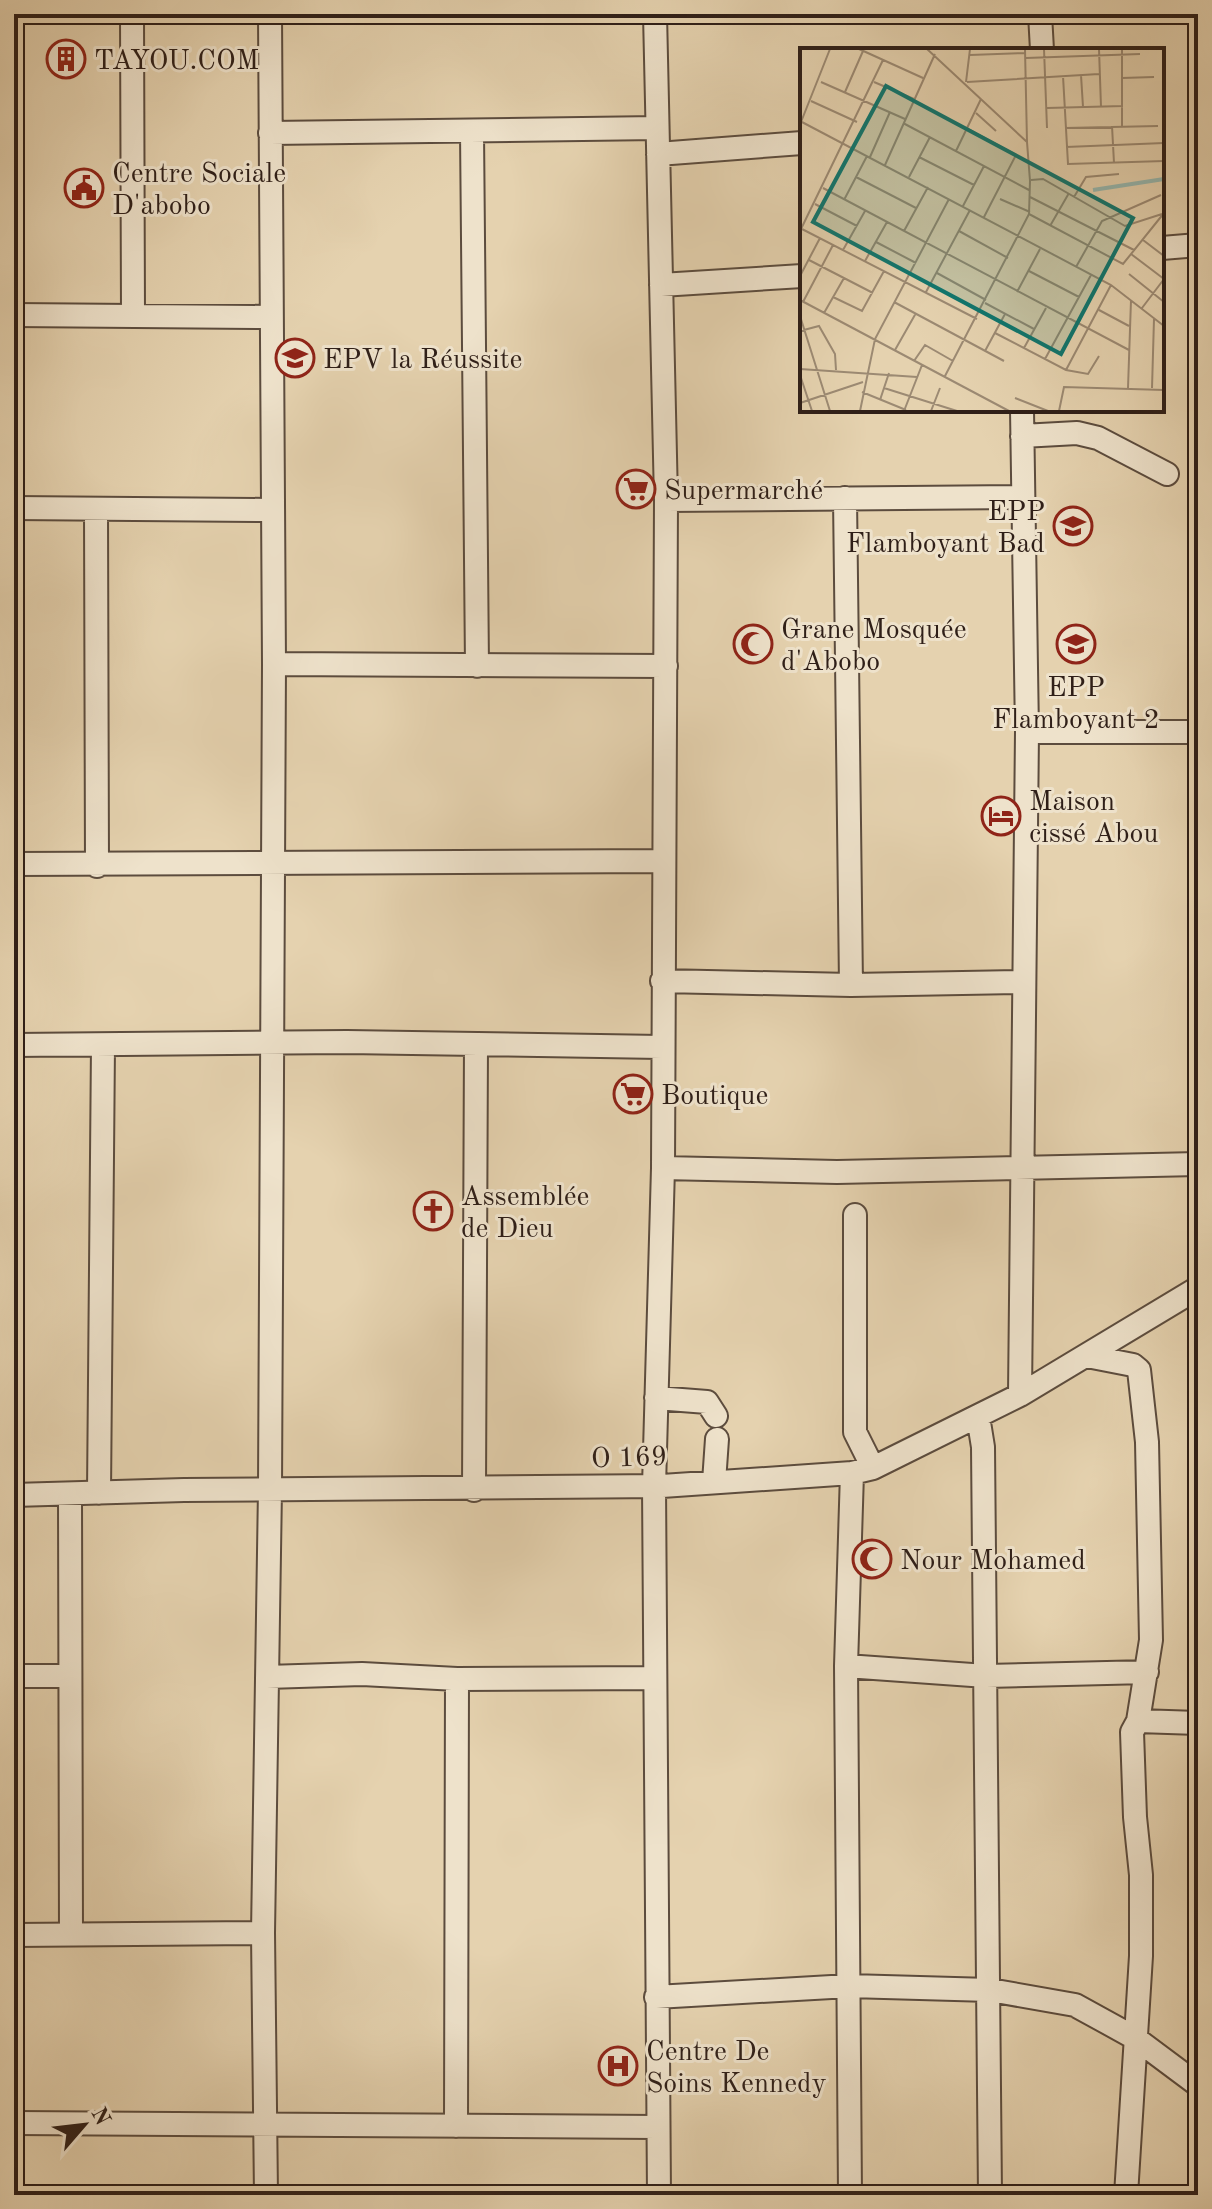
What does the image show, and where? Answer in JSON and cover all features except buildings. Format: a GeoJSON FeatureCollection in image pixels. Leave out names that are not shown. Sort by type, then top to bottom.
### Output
{"type":"FeatureCollection","features":[{"type":"Feature","properties":{"kind":"street"},"geometry":{"type":"LineString","coordinates":[[132,14],[133,316]]}},
{"type":"Feature","properties":{"kind":"street"},"geometry":{"type":"LineString","coordinates":[[266,2195],[263,1933],[270,1489],[274,664],[270,510],[270,14]]}},
{"type":"Feature","properties":{"kind":"street"},"geometry":{"type":"LineString","coordinates":[[655,14],[666,500],[661,1047],[663,1168],[654,1486],[659,2195]]}},
{"type":"Feature","properties":{"kind":"street"},"geometry":{"type":"LineString","coordinates":[[1040,14],[1042,48]]}},
{"type":"Feature","properties":{"kind":"street"},"geometry":{"type":"LineString","coordinates":[[270,133],[657,128]]}},
{"type":"Feature","properties":{"kind":"street"},"geometry":{"type":"LineString","coordinates":[[472,132],[477,666]]}},
{"type":"Feature","properties":{"kind":"street"},"geometry":{"type":"LineString","coordinates":[[658,154],[800,143]]}},
{"type":"Feature","properties":{"kind":"street"},"geometry":{"type":"LineString","coordinates":[[1164,248],[1198,245]]}},
{"type":"Feature","properties":{"kind":"street"},"geometry":{"type":"LineString","coordinates":[[661,285],[800,276]]}},
{"type":"Feature","properties":{"kind":"street"},"geometry":{"type":"LineString","coordinates":[[14,315],[270,317]]}},
{"type":"Feature","properties":{"kind":"street"},"geometry":{"type":"LineString","coordinates":[[1020,1395],[1027,732],[1022,412]]}},
{"type":"Feature","properties":{"kind":"street"},"geometry":{"type":"LineString","coordinates":[[1022,436],[1077,433],[1098,438],[1167,474]]}},
{"type":"Feature","properties":{"kind":"street"},"geometry":{"type":"LineString","coordinates":[[666,500],[1023,497]]}},
{"type":"Feature","properties":{"kind":"street"},"geometry":{"type":"LineString","coordinates":[[845,498],[851,985]]}},
{"type":"Feature","properties":{"kind":"street"},"geometry":{"type":"LineString","coordinates":[[14,508],[270,510]]}},
{"type":"Feature","properties":{"kind":"street"},"geometry":{"type":"LineString","coordinates":[[96,510],[97,866]]}},
{"type":"Feature","properties":{"kind":"street"},"geometry":{"type":"LineString","coordinates":[[274,664],[666,666]]}},
{"type":"Feature","properties":{"kind":"street"},"geometry":{"type":"LineString","coordinates":[[1027,732],[1198,732]]}},
{"type":"Feature","properties":{"kind":"street"},"geometry":{"type":"LineString","coordinates":[[14,864],[662,861]]}},
{"type":"Feature","properties":{"kind":"street"},"geometry":{"type":"LineString","coordinates":[[662,981],[851,985],[1023,982]]}},
{"type":"Feature","properties":{"kind":"street"},"geometry":{"type":"LineString","coordinates":[[14,1045],[272,1043],[661,1047]]}},
{"type":"Feature","properties":{"kind":"street"},"geometry":{"type":"LineString","coordinates":[[474,1490],[476,1044]]}},
{"type":"Feature","properties":{"kind":"street"},"geometry":{"type":"LineString","coordinates":[[99,1493],[103,1045]]}},
{"type":"Feature","properties":{"kind":"street"},"geometry":{"type":"LineString","coordinates":[[663,1168],[837,1172],[1198,1164]]}},
{"type":"Feature","properties":{"kind":"street"},"geometry":{"type":"LineString","coordinates":[[850,2195],[846,1666],[862,1470],[855,1432],[855,1215]]}},
{"type":"Feature","properties":{"kind":"street","name":"O 169"},"geometry":{"type":"LineString","coordinates":[[14,1495],[654,1486],[862,1470],[1020,1395],[1198,1288]]}},
{"type":"Feature","properties":{"kind":"street"},"geometry":{"type":"LineString","coordinates":[[1087,1356],[1133,1365],[1141,1379],[1147,1442],[1151,1640],[1138,1721],[1132,1732],[1141,1875],[1126,2195]]}},
{"type":"Feature","properties":{"kind":"street"},"geometry":{"type":"LineString","coordinates":[[656,1398],[707,1402],[716,1416]]}},
{"type":"Feature","properties":{"kind":"street"},"geometry":{"type":"LineString","coordinates":[[978,1416],[983,1447],[990,2195]]}},
{"type":"Feature","properties":{"kind":"street"},"geometry":{"type":"LineString","coordinates":[[714,1482],[717,1439]]}},
{"type":"Feature","properties":{"kind":"street"},"geometry":{"type":"LineString","coordinates":[[70,1494],[71,1934]]}},
{"type":"Feature","properties":{"kind":"street"},"geometry":{"type":"LineString","coordinates":[[846,1666],[986,1676],[1147,1672]]}},
{"type":"Feature","properties":{"kind":"street"},"geometry":{"type":"LineString","coordinates":[[267,1677],[362,1674],[457,1679],[654,1678]]}},
{"type":"Feature","properties":{"kind":"street"},"geometry":{"type":"LineString","coordinates":[[14,1676],[70,1676]]}},
{"type":"Feature","properties":{"kind":"street"},"geometry":{"type":"LineString","coordinates":[[456,2126],[457,1679]]}},
{"type":"Feature","properties":{"kind":"street"},"geometry":{"type":"LineString","coordinates":[[1138,1721],[1198,1723]]}},
{"type":"Feature","properties":{"kind":"street"},"geometry":{"type":"LineString","coordinates":[[14,1935],[263,1933]]}},
{"type":"Feature","properties":{"kind":"street"},"geometry":{"type":"LineString","coordinates":[[656,1997],[849,1986],[990,1990],[1075,2005],[1135,2038],[1198,2085]]}},
{"type":"Feature","properties":{"kind":"street"},"geometry":{"type":"LineString","coordinates":[[14,2123],[657,2127]]}},
{"type":"Feature","properties":{"kind":"place","name":"TAYOU.COM"},"geometry":{"type":"Point","coordinates":[66,59]}},
{"type":"Feature","properties":{"kind":"place","name":"Centre Sociale D'abobo"},"geometry":{"type":"Point","coordinates":[84,188]}},
{"type":"Feature","properties":{"kind":"place","name":"EPV la Réussite"},"geometry":{"type":"Point","coordinates":[295,358]}},
{"type":"Feature","properties":{"kind":"place","name":"Supermarché"},"geometry":{"type":"Point","coordinates":[636,489]}},
{"type":"Feature","properties":{"kind":"place","name":"EPP Flamboyant Bad"},"geometry":{"type":"Point","coordinates":[1073,526]}},
{"type":"Feature","properties":{"kind":"place","name":"Grane Mosquée d'Abobo"},"geometry":{"type":"Point","coordinates":[753,644]}},
{"type":"Feature","properties":{"kind":"place","name":"EPP Flamboyant 2"},"geometry":{"type":"Point","coordinates":[1076,644]}},
{"type":"Feature","properties":{"kind":"place","name":"Maison cissé Abou"},"geometry":{"type":"Point","coordinates":[1001,816]}},
{"type":"Feature","properties":{"kind":"place","name":"Boutique"},"geometry":{"type":"Point","coordinates":[633,1094]}},
{"type":"Feature","properties":{"kind":"place","name":"Assemblée de Dieu"},"geometry":{"type":"Point","coordinates":[433,1211]}},
{"type":"Feature","properties":{"kind":"place","name":"Nour Mohamed"},"geometry":{"type":"Point","coordinates":[872,1559]}},
{"type":"Feature","properties":{"kind":"place","name":"Centre De Soins Kennedy"},"geometry":{"type":"Point","coordinates":[618,2066]}}]}
